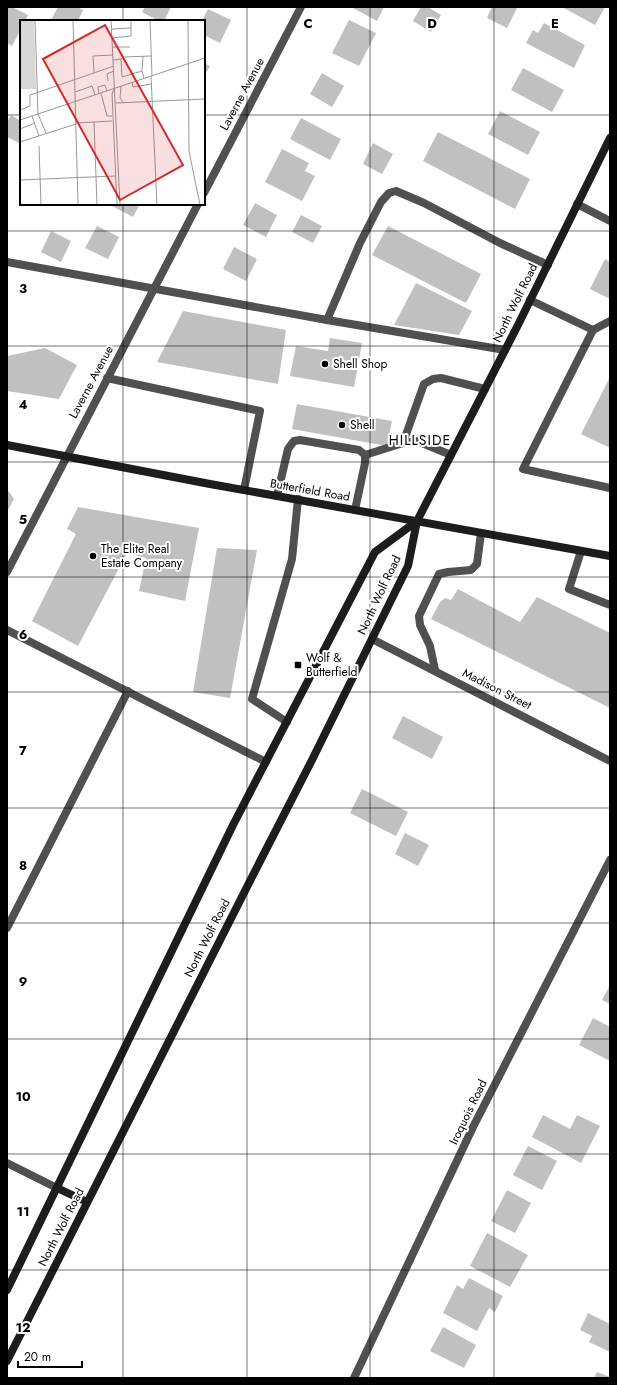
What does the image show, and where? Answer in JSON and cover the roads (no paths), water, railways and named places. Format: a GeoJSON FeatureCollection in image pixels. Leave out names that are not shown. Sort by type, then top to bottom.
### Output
{"type":"FeatureCollection","features":[{"type":"Feature","properties":{"kind":"main road","name":"North Wolf Road"},"geometry":{"type":"LineString","coordinates":[[7,1361],[311,762],[408,566],[417,521],[548,265],[610,138]]}},
{"type":"Feature","properties":{"kind":"main road","name":"Butterfield Road"},"geometry":{"type":"LineString","coordinates":[[7,445],[298,500],[610,556]]}},
{"type":"Feature","properties":{"kind":"main road","name":"North Wolf Road"},"geometry":{"type":"LineString","coordinates":[[7,1290],[230,832],[375,552],[417,521]]}},
{"type":"Feature","properties":{"kind":"main road"},"geometry":{"type":"LineString","coordinates":[[57,1188],[87,1202]]}},
{"type":"Feature","properties":{"kind":"street","name":"Laverne Avenue"},"geometry":{"type":"LineString","coordinates":[[205,191],[301,7]]}},
{"type":"Feature","properties":{"kind":"street"},"geometry":{"type":"LineString","coordinates":[[327,320],[360,243],[381,202],[389,193],[396,191],[424,203],[500,243],[548,265]]}},
{"type":"Feature","properties":{"kind":"street"},"geometry":{"type":"LineString","coordinates":[[577,204],[610,221]]}},
{"type":"Feature","properties":{"kind":"street","name":"Laverne Avenue"},"geometry":{"type":"LineString","coordinates":[[7,572],[197,205]]}},
{"type":"Feature","properties":{"kind":"street"},"geometry":{"type":"LineString","coordinates":[[7,262],[327,320],[505,350]]}},
{"type":"Feature","properties":{"kind":"street"},"geometry":{"type":"LineString","coordinates":[[530,300],[593,330]]}},
{"type":"Feature","properties":{"kind":"street"},"geometry":{"type":"LineString","coordinates":[[610,321],[593,330],[523,469],[610,488]]}},
{"type":"Feature","properties":{"kind":"street"},"geometry":{"type":"LineString","coordinates":[[107,378],[260,411],[244,490]]}},
{"type":"Feature","properties":{"kind":"street"},"geometry":{"type":"LineString","coordinates":[[403,443],[424,384],[433,379],[441,378],[485,390]]}},
{"type":"Feature","properties":{"kind":"street"},"geometry":{"type":"LineString","coordinates":[[278,496],[288,449],[294,441],[300,440],[359,450],[365,455]]}},
{"type":"Feature","properties":{"kind":"street"},"geometry":{"type":"LineString","coordinates":[[365,455],[403,443],[417,441],[451,455]]}},
{"type":"Feature","properties":{"kind":"street"},"geometry":{"type":"LineString","coordinates":[[355,510],[365,463],[365,455]]}},
{"type":"Feature","properties":{"kind":"street"},"geometry":{"type":"LineString","coordinates":[[287,722],[252,699],[292,559],[298,500]]}},
{"type":"Feature","properties":{"kind":"street"},"geometry":{"type":"LineString","coordinates":[[435,670],[430,646],[420,625],[419,616],[439,574],[471,570],[476,564],[481,533]]}},
{"type":"Feature","properties":{"kind":"street"},"geometry":{"type":"LineString","coordinates":[[581,550],[569,589],[610,605]]}},
{"type":"Feature","properties":{"kind":"street"},"geometry":{"type":"LineString","coordinates":[[7,630],[266,762]]}},
{"type":"Feature","properties":{"kind":"street","name":"Madison Street"},"geometry":{"type":"LineString","coordinates":[[372,639],[610,761]]}},
{"type":"Feature","properties":{"kind":"street"},"geometry":{"type":"LineString","coordinates":[[7,928],[128,691]]}},
{"type":"Feature","properties":{"kind":"street","name":"Iroquois Road"},"geometry":{"type":"LineString","coordinates":[[354,1378],[473,1127],[610,860]]}},
{"type":"Feature","properties":{"kind":"street"},"geometry":{"type":"LineString","coordinates":[[7,1163],[57,1188]]}},
{"type":"Feature","properties":{"kind":"place","name":"Shell Shop"},"geometry":{"type":"Point","coordinates":[325,364]}},
{"type":"Feature","properties":{"kind":"place","name":"Shell"},"geometry":{"type":"Point","coordinates":[342,425]}},
{"type":"Feature","properties":{"kind":"place","name":"The Elite Real Estate Company"},"geometry":{"type":"Point","coordinates":[93,556]}},
{"type":"Feature","properties":{"kind":"place","name":"Wolf & Butterfield"},"geometry":{"type":"Point","coordinates":[298,665]}},
{"type":"Feature","properties":{"kind":"district","name":"HILLSIDE"},"geometry":{"type":"Point","coordinates":[420,440]}}]}
